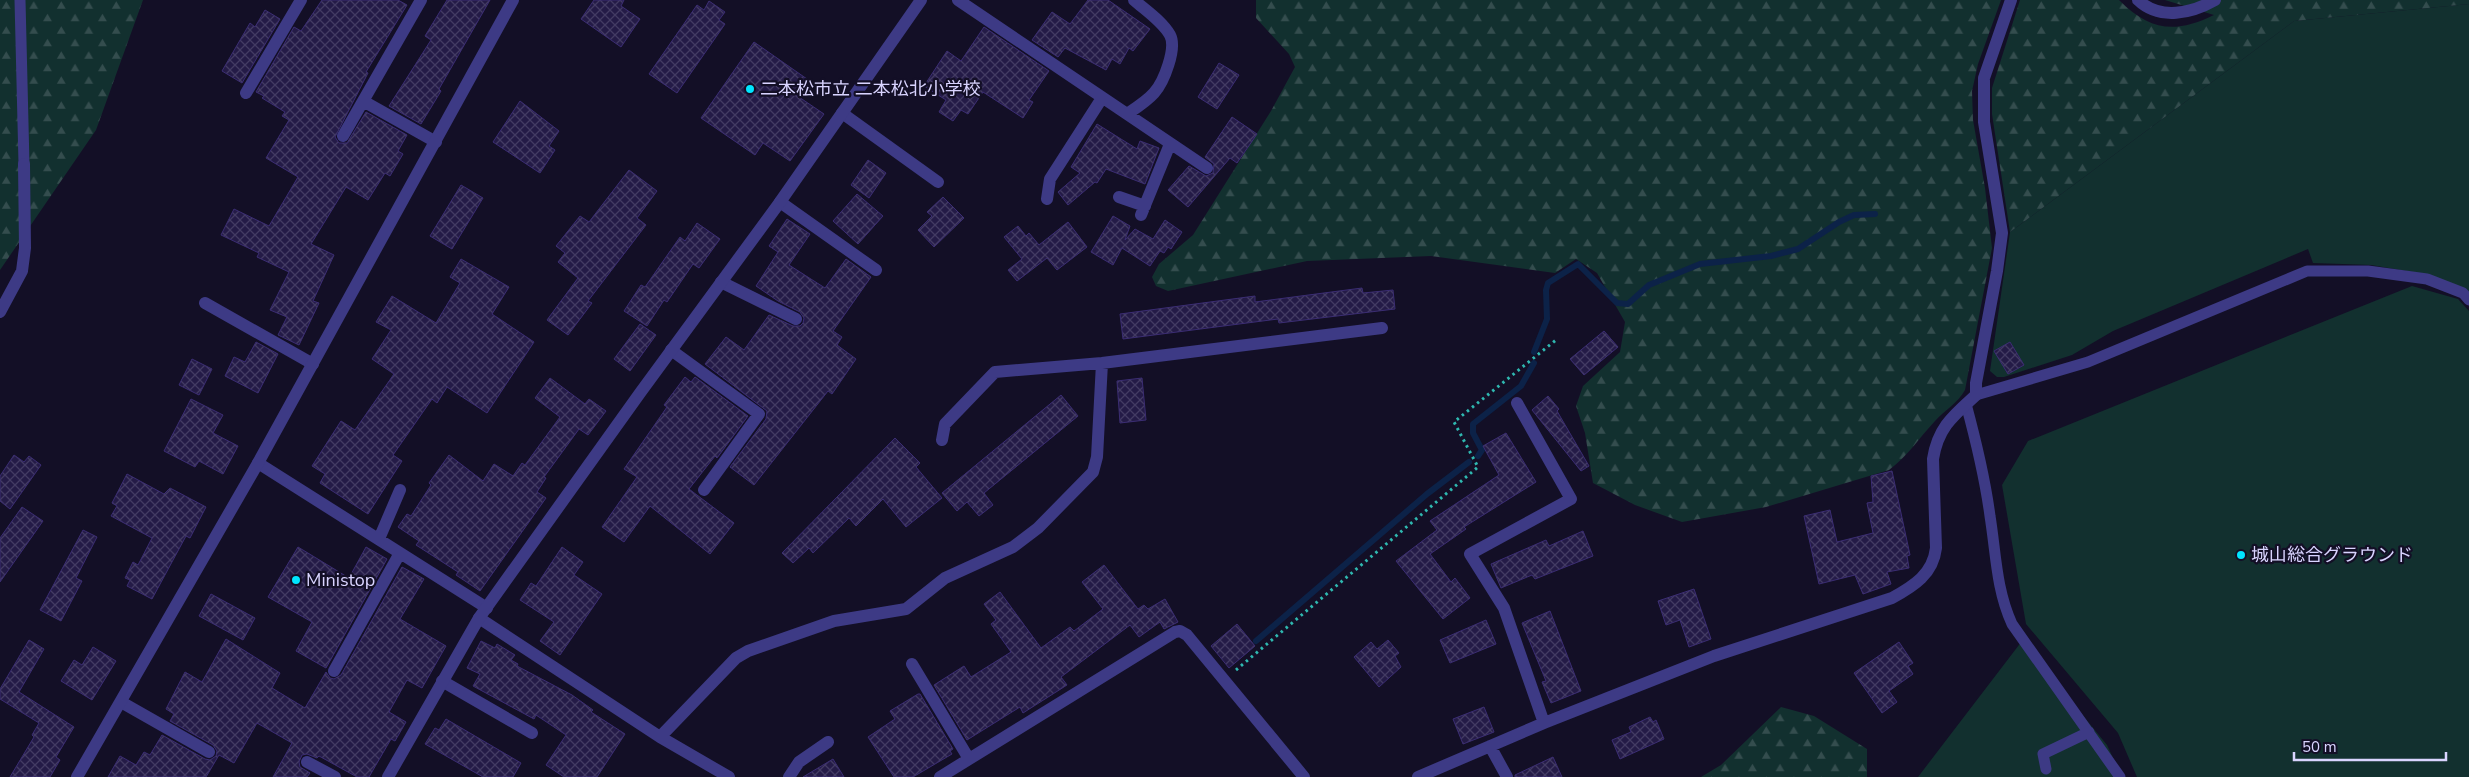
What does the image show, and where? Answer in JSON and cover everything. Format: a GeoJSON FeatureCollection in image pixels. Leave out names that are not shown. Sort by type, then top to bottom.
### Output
{"type":"FeatureCollection","features":[{"type":"Feature","properties":{"kind":"street"},"geometry":{"type":"LineString","coordinates":[[246,93],[301,0]]}},
{"type":"Feature","properties":{"kind":"street"},"geometry":{"type":"LineString","coordinates":[[344,136],[421,0]]}},
{"type":"Feature","properties":{"kind":"street"},"geometry":{"type":"LineString","coordinates":[[77,777],[258,463],[514,0]]}},
{"type":"Feature","properties":{"kind":"street"},"geometry":{"type":"LineString","coordinates":[[388,777],[483,613],[671,350],[780,202],[921,0]]}},
{"type":"Feature","properties":{"kind":"street"},"geometry":{"type":"LineString","coordinates":[[958,0],[1206,168]]}},
{"type":"Feature","properties":{"kind":"street"},"geometry":{"type":"LineString","coordinates":[[1127,114],[1155,92],[1166,70],[1172,51],[1171,36],[1164,27],[1134,0]]}},
{"type":"Feature","properties":{"kind":"street"},"geometry":{"type":"LineString","coordinates":[[1418,777],[1714,656],[1892,598],[1914,586],[1927,573],[1935,560],[1935,446],[1946,425],[1976,395],[1976,382],[1997,271],[2002,232],[1984,122],[1984,78],[2011,0]]}},
{"type":"Feature","properties":{"kind":"street"},"geometry":{"type":"LineString","coordinates":[[2138,0],[2169,14],[2198,10],[2215,0]]}},
{"type":"Feature","properties":{"kind":"street"},"geometry":{"type":"LineString","coordinates":[[1047,199],[1050,179],[1102,98]]}},
{"type":"Feature","properties":{"kind":"street"},"geometry":{"type":"LineString","coordinates":[[363,101],[436,142]]}},
{"type":"Feature","properties":{"kind":"street"},"geometry":{"type":"LineString","coordinates":[[842,113],[938,182]]}},
{"type":"Feature","properties":{"kind":"street"},"geometry":{"type":"LineString","coordinates":[[1120,197],[1143,210],[1170,144]]}},
{"type":"Feature","properties":{"kind":"street"},"geometry":{"type":"LineString","coordinates":[[0,312],[22,271],[25,248],[24,164]]}},
{"type":"Feature","properties":{"kind":"street"},"geometry":{"type":"LineString","coordinates":[[780,202],[876,270]]}},
{"type":"Feature","properties":{"kind":"street"},"geometry":{"type":"LineString","coordinates":[[721,282],[796,319]]}},
{"type":"Feature","properties":{"kind":"street"},"geometry":{"type":"LineString","coordinates":[[204,303],[313,364]]}},
{"type":"Feature","properties":{"kind":"street"},"geometry":{"type":"LineString","coordinates":[[942,440],[945,424],[995,372],[1102,363],[1382,328]]}},
{"type":"Feature","properties":{"kind":"street"},"geometry":{"type":"LineString","coordinates":[[671,350],[759,414],[704,490]]}},
{"type":"Feature","properties":{"kind":"street"},"geometry":{"type":"LineString","coordinates":[[660,737],[736,658],[748,651],[834,621],[906,609],[945,578],[1013,547],[1038,528],[1092,472],[1098,457],[1102,363]]}},
{"type":"Feature","properties":{"kind":"street"},"geometry":{"type":"LineString","coordinates":[[1517,403],[1571,499],[1470,554],[1504,608],[1544,724]]}},
{"type":"Feature","properties":{"kind":"street"},"geometry":{"type":"LineString","coordinates":[[258,463],[400,553],[660,737],[729,777]]}},
{"type":"Feature","properties":{"kind":"street"},"geometry":{"type":"LineString","coordinates":[[379,540],[400,490]]}},
{"type":"Feature","properties":{"kind":"street"},"geometry":{"type":"LineString","coordinates":[[334,671],[400,553]]}},
{"type":"Feature","properties":{"kind":"street"},"geometry":{"type":"LineString","coordinates":[[940,777],[1175,632],[1180,631],[1186,635],[1304,777]]}},
{"type":"Feature","properties":{"kind":"street"},"geometry":{"type":"LineString","coordinates":[[912,664],[969,759]]}},
{"type":"Feature","properties":{"kind":"street"},"geometry":{"type":"LineString","coordinates":[[442,681],[532,733]]}},
{"type":"Feature","properties":{"kind":"street"},"geometry":{"type":"LineString","coordinates":[[121,702],[209,752]]}},
{"type":"Feature","properties":{"kind":"street"},"geometry":{"type":"LineString","coordinates":[[788,777],[798,762],[828,742]]}},
{"type":"Feature","properties":{"kind":"street"},"geometry":{"type":"LineString","coordinates":[[1490,746],[1506,777]]}},
{"type":"Feature","properties":{"kind":"street"},"geometry":{"type":"LineString","coordinates":[[307,762],[335,777]]}},
{"type":"Feature","properties":{"kind":"lane"},"geometry":{"type":"LineString","coordinates":[[20,0],[24,164]]}},
{"type":"Feature","properties":{"kind":"lane"},"geometry":{"type":"LineString","coordinates":[[1976,395],[2088,362],[2307,272],[2368,271],[2427,279],[2463,293],[2469,300]]}},
{"type":"Feature","properties":{"kind":"lane"},"geometry":{"type":"LineString","coordinates":[[1966,404],[1977,443],[1988,504],[1997,578],[2004,607],[2012,624],[2089,732],[2115,774]]}},
{"type":"Feature","properties":{"kind":"lane"},"geometry":{"type":"LineString","coordinates":[[2046,770],[2043,754],[2089,732]]}},
{"type":"Feature","properties":{"kind":"path"},"geometry":{"type":"LineString","coordinates":[[1224,680],[1478,467],[1454,422],[1556,340]]}},
{"type":"Feature","properties":{"kind":"green space"},"geometry":{"type":"Polygon","coordinates":[[[0,0],[143,0],[96,130],[0,270],[0,0]]]}},
{"type":"Feature","properties":{"kind":"green space"},"geometry":{"type":"Polygon","coordinates":[[[1256,0],[2001,0],[1978,64],[1972,91],[1973,120],[1985,188],[1992,248],[1965,390],[1959,399],[1935,421],[1908,453],[1889,470],[1766,507],[1682,522],[1635,505],[1593,483],[1585,433],[1576,406],[1583,386],[1620,352],[1625,322],[1597,273],[1576,259],[1555,273],[1431,256],[1307,261],[1168,291],[1156,286],[1152,277],[1159,264],[1193,235],[1271,111],[1295,67],[1289,54],[1256,18],[1256,0]]]}},
{"type":"Feature","properties":{"kind":"green space"},"geometry":{"type":"Polygon","coordinates":[[[2020,0],[2119,0],[2141,18],[2152,23],[2175,27],[2200,21],[2214,15],[2165,0],[2469,0],[2469,4],[2294,21],[2010,232],[1992,114],[1992,88],[2020,0]]]}},
{"type":"Feature","properties":{"kind":"green space"},"geometry":{"type":"Polygon","coordinates":[[[2469,4],[2469,295],[2430,275],[2371,265],[2313,263],[2308,249],[2113,331],[2072,355],[2004,377],[1997,377],[1990,371],[2010,232],[2294,21],[2469,4]]]}},
{"type":"Feature","properties":{"kind":"green space","name":"城山総合グラウンド"},"geometry":{"type":"Polygon","coordinates":[[[2412,286],[2458,299],[2469,311],[2469,777],[2137,777],[2118,733],[2026,624],[2002,485],[2028,441],[2412,286]]]}},
{"type":"Feature","properties":{"kind":"green space"},"geometry":{"type":"Polygon","coordinates":[[[2022,641],[2107,745],[2122,777],[1918,777],[2022,641]]]}},
{"type":"Feature","properties":{"kind":"green space"},"geometry":{"type":"Polygon","coordinates":[[[1781,707],[1814,716],[1867,749],[1867,777],[1701,777],[1721,765],[1781,707]]]}},
{"type":"Feature","properties":{"kind":"building"},"geometry":{"type":"Polygon","coordinates":[[[322,0],[398,0],[407,5],[366,72],[368,73],[335,137],[339,143],[347,143],[366,112],[407,135],[398,151],[403,154],[390,176],[385,173],[368,200],[346,187],[311,244],[334,255],[313,301],[319,303],[299,345],[278,335],[287,317],[270,310],[289,272],[257,257],[259,253],[221,235],[234,209],[269,226],[298,177],[266,158],[289,120],[282,116],[285,112],[262,98],[264,96],[256,92],[294,27],[301,31],[322,0]]]}},
{"type":"Feature","properties":{"kind":"building"},"geometry":{"type":"Polygon","coordinates":[[[447,0],[490,0],[421,124],[389,106],[431,40],[425,36],[447,0]]]}},
{"type":"Feature","properties":{"kind":"building"},"geometry":{"type":"Polygon","coordinates":[[[594,0],[624,0],[621,6],[640,19],[621,47],[581,19],[594,0]]]}},
{"type":"Feature","properties":{"kind":"building"},"geometry":{"type":"Polygon","coordinates":[[[1088,0],[1108,0],[1150,29],[1133,51],[1129,48],[1120,64],[1112,59],[1106,70],[1065,48],[1058,57],[1032,40],[1052,12],[1070,24],[1088,0]]]}},
{"type":"Feature","properties":{"kind":"building"},"geometry":{"type":"Polygon","coordinates":[[[709,1],[725,12],[719,20],[725,24],[677,93],[649,74],[697,5],[704,10],[709,1]]]}},
{"type":"Feature","properties":{"kind":"building"},"geometry":{"type":"Polygon","coordinates":[[[265,10],[280,19],[242,83],[222,71],[250,23],[255,27],[265,10]]]}},
{"type":"Feature","properties":{"kind":"building"},"geometry":{"type":"Polygon","coordinates":[[[984,27],[1049,71],[1029,100],[1033,102],[1023,118],[983,92],[968,114],[961,110],[953,121],[939,112],[946,100],[924,86],[947,51],[961,61],[984,27]]]}},
{"type":"Feature","properties":{"kind":"building"},"geometry":{"type":"Polygon","coordinates":[[[754,42],[807,79],[796,95],[824,114],[790,161],[763,143],[755,155],[701,118],[754,42]]]}},
{"type":"Feature","properties":{"kind":"building"},"geometry":{"type":"Polygon","coordinates":[[[1219,63],[1239,75],[1217,109],[1198,97],[1219,63]]]}},
{"type":"Feature","properties":{"kind":"building"},"geometry":{"type":"Polygon","coordinates":[[[520,101],[559,131],[549,146],[555,150],[540,173],[493,142],[520,101]]]}},
{"type":"Feature","properties":{"kind":"building"},"geometry":{"type":"Polygon","coordinates":[[[1232,117],[1257,134],[1237,163],[1230,158],[1188,207],[1168,190],[1189,166],[1206,176],[1213,173],[1214,164],[1205,157],[1232,117]]]}},
{"type":"Feature","properties":{"kind":"building"},"geometry":{"type":"Polygon","coordinates":[[[1097,124],[1137,149],[1140,141],[1159,148],[1145,184],[1106,169],[1097,183],[1095,182],[1068,205],[1058,192],[1080,173],[1071,167],[1097,124]]]}},
{"type":"Feature","properties":{"kind":"building"},"geometry":{"type":"Polygon","coordinates":[[[868,160],[886,173],[869,198],[851,185],[868,160]]]}},
{"type":"Feature","properties":{"kind":"building"},"geometry":{"type":"Polygon","coordinates":[[[629,170],[657,191],[637,218],[646,225],[588,301],[592,303],[568,335],[547,320],[578,278],[558,262],[565,253],[556,246],[580,216],[589,222],[629,170]]]}},
{"type":"Feature","properties":{"kind":"building"},"geometry":{"type":"Polygon","coordinates":[[[461,185],[483,198],[452,249],[430,236],[461,185]]]}},
{"type":"Feature","properties":{"kind":"building"},"geometry":{"type":"Polygon","coordinates":[[[857,194],[883,216],[858,244],[833,221],[857,194]]]}},
{"type":"Feature","properties":{"kind":"building"},"geometry":{"type":"Polygon","coordinates":[[[943,197],[964,218],[934,247],[918,230],[932,216],[927,212],[943,197]]]}},
{"type":"Feature","properties":{"kind":"building"},"geometry":{"type":"Polygon","coordinates":[[[1113,216],[1130,226],[1125,240],[1135,229],[1153,239],[1165,220],[1182,232],[1171,249],[1168,247],[1164,253],[1160,251],[1150,266],[1122,248],[1113,265],[1091,252],[1113,216]]]}},
{"type":"Feature","properties":{"kind":"building"},"geometry":{"type":"Polygon","coordinates":[[[787,219],[810,234],[789,265],[825,288],[846,259],[871,277],[833,331],[842,337],[837,345],[856,359],[832,394],[828,391],[754,485],[730,467],[766,419],[767,411],[705,364],[726,337],[744,350],[769,315],[793,326],[800,326],[803,323],[804,318],[800,312],[778,301],[756,286],[778,252],[769,246],[787,219]]]}},
{"type":"Feature","properties":{"kind":"building"},"geometry":{"type":"Polygon","coordinates":[[[1068,222],[1087,247],[1057,270],[1047,258],[1017,281],[1008,270],[1022,259],[1004,237],[1018,226],[1026,236],[1029,233],[1039,245],[1068,222]]]}},
{"type":"Feature","properties":{"kind":"building"},"geometry":{"type":"Polygon","coordinates":[[[697,223],[720,239],[699,268],[693,264],[667,302],[664,300],[647,326],[624,311],[641,285],[645,287],[680,237],[685,241],[697,223]]]}},
{"type":"Feature","properties":{"kind":"building"},"geometry":{"type":"Polygon","coordinates":[[[461,259],[509,287],[492,314],[534,342],[487,413],[447,387],[437,403],[432,399],[393,455],[402,461],[368,514],[320,483],[325,474],[312,466],[341,421],[355,430],[394,374],[372,359],[391,330],[376,322],[392,296],[436,323],[460,283],[450,277],[461,259]]]}},
{"type":"Feature","properties":{"kind":"building"},"geometry":{"type":"Polygon","coordinates":[[[1362,288],[1363,293],[1393,290],[1395,309],[1279,323],[1278,319],[1123,339],[1120,314],[1255,296],[1255,302],[1362,288]]]}},
{"type":"Feature","properties":{"kind":"building"},"geometry":{"type":"Polygon","coordinates":[[[640,324],[656,335],[630,371],[614,359],[640,324]]]}},
{"type":"Feature","properties":{"kind":"building"},"geometry":{"type":"Polygon","coordinates":[[[1604,331],[1618,347],[1584,375],[1570,359],[1604,331]]]}},
{"type":"Feature","properties":{"kind":"building"},"geometry":{"type":"Polygon","coordinates":[[[256,342],[278,354],[258,393],[225,376],[234,357],[245,362],[256,342]]]}},
{"type":"Feature","properties":{"kind":"building"},"geometry":{"type":"Polygon","coordinates":[[[2010,342],[2024,365],[2008,374],[1994,351],[2010,342]]]}},
{"type":"Feature","properties":{"kind":"building"},"geometry":{"type":"Polygon","coordinates":[[[192,359],[212,369],[199,395],[179,385],[192,359]]]}},
{"type":"Feature","properties":{"kind":"building"},"geometry":{"type":"Polygon","coordinates":[[[685,377],[691,382],[695,377],[748,416],[717,458],[715,456],[689,489],[734,523],[710,554],[650,506],[624,542],[602,527],[637,477],[624,469],[667,407],[664,405],[685,377]]]}},
{"type":"Feature","properties":{"kind":"building"},"geometry":{"type":"Polygon","coordinates":[[[550,378],[585,404],[589,399],[606,411],[588,435],[579,429],[544,477],[546,478],[537,492],[546,498],[480,591],[456,575],[458,572],[416,545],[419,541],[398,527],[407,514],[411,516],[431,485],[429,483],[449,455],[483,481],[494,464],[513,476],[522,463],[525,465],[560,417],[535,398],[550,378]]]}},
{"type":"Feature","properties":{"kind":"building"},"geometry":{"type":"Polygon","coordinates":[[[1142,378],[1146,420],[1120,423],[1117,381],[1142,378]]]}},
{"type":"Feature","properties":{"kind":"building"},"geometry":{"type":"Polygon","coordinates":[[[1061,395],[1078,416],[984,493],[993,505],[979,516],[967,502],[957,511],[942,493],[1061,395]]]}},
{"type":"Feature","properties":{"kind":"building"},"geometry":{"type":"Polygon","coordinates":[[[1548,396],[1559,409],[1557,411],[1589,466],[1581,471],[1532,410],[1548,396]]]}},
{"type":"Feature","properties":{"kind":"building"},"geometry":{"type":"Polygon","coordinates":[[[191,399],[223,415],[213,433],[238,446],[223,474],[199,461],[195,467],[164,451],[191,399]]]}},
{"type":"Feature","properties":{"kind":"building"},"geometry":{"type":"Polygon","coordinates":[[[1506,433],[1536,482],[1464,527],[1466,529],[1430,554],[1451,582],[1455,578],[1470,598],[1443,619],[1396,561],[1437,530],[1430,521],[1499,475],[1483,446],[1506,433]]]}},
{"type":"Feature","properties":{"kind":"building"},"geometry":{"type":"Polygon","coordinates":[[[895,438],[920,463],[916,467],[942,498],[906,527],[883,499],[856,526],[849,518],[813,553],[809,548],[793,563],[782,553],[895,438]]]}},
{"type":"Feature","properties":{"kind":"building"},"geometry":{"type":"Polygon","coordinates":[[[14,455],[24,462],[29,456],[41,465],[10,509],[0,501],[0,476],[14,455]]]}},
{"type":"Feature","properties":{"kind":"building"},"geometry":{"type":"Polygon","coordinates":[[[1892,471],[1910,555],[1907,556],[1909,568],[1887,572],[1891,584],[1863,594],[1855,575],[1819,584],[1804,516],[1830,510],[1837,542],[1873,533],[1867,503],[1873,502],[1871,476],[1892,471]]]}},
{"type":"Feature","properties":{"kind":"building"},"geometry":{"type":"Polygon","coordinates":[[[127,474],[164,494],[170,488],[206,507],[190,538],[186,536],[152,599],[127,586],[130,580],[125,578],[133,562],[138,565],[152,538],[111,516],[117,506],[112,503],[127,474]]]}},
{"type":"Feature","properties":{"kind":"building"},"geometry":{"type":"Polygon","coordinates":[[[22,507],[43,521],[0,582],[0,538],[22,507]]]}},
{"type":"Feature","properties":{"kind":"building"},"geometry":{"type":"Polygon","coordinates":[[[83,530],[97,537],[76,578],[82,581],[61,621],[40,610],[83,530]]]}},
{"type":"Feature","properties":{"kind":"building"},"geometry":{"type":"Polygon","coordinates":[[[1583,531],[1593,556],[1535,579],[1532,575],[1501,588],[1491,564],[1546,540],[1549,546],[1583,531]]]}},
{"type":"Feature","properties":{"kind":"building"},"geometry":{"type":"Polygon","coordinates":[[[298,547],[349,578],[366,547],[387,559],[326,668],[296,651],[312,622],[268,597],[298,547]]]}},
{"type":"Feature","properties":{"kind":"building"},"geometry":{"type":"Polygon","coordinates":[[[562,547],[583,562],[574,575],[602,594],[560,655],[540,641],[554,622],[520,600],[531,583],[536,586],[562,547]]]}},
{"type":"Feature","properties":{"kind":"building"},"geometry":{"type":"Polygon","coordinates":[[[1104,565],[1138,609],[1144,605],[1148,609],[1165,599],[1178,622],[1164,629],[1160,622],[1139,637],[1130,625],[1061,677],[1067,685],[1023,713],[1020,707],[967,740],[934,685],[964,666],[971,677],[1011,652],[991,624],[996,620],[984,604],[1000,592],[1041,648],[1070,627],[1074,631],[1103,609],[1082,582],[1104,565]]]}},
{"type":"Feature","properties":{"kind":"building"},"geometry":{"type":"Polygon","coordinates":[[[402,567],[424,579],[400,619],[446,646],[422,688],[407,680],[389,712],[406,722],[395,741],[391,739],[369,777],[357,777],[319,756],[317,758],[307,754],[302,755],[299,762],[300,767],[310,773],[307,777],[273,777],[292,743],[257,723],[234,763],[219,755],[206,777],[108,777],[120,756],[136,765],[144,752],[150,755],[162,735],[205,759],[210,760],[216,756],[217,751],[213,745],[170,721],[174,714],[166,709],[185,672],[202,682],[226,639],[280,673],[272,688],[305,708],[326,672],[330,678],[334,679],[341,675],[402,567]]]}},
{"type":"Feature","properties":{"kind":"building"},"geometry":{"type":"Polygon","coordinates":[[[1694,589],[1711,639],[1689,647],[1680,620],[1666,625],[1658,601],[1694,589]]]}},
{"type":"Feature","properties":{"kind":"building"},"geometry":{"type":"Polygon","coordinates":[[[211,594],[255,618],[243,640],[199,616],[211,594]]]}},
{"type":"Feature","properties":{"kind":"building"},"geometry":{"type":"Polygon","coordinates":[[[1550,611],[1581,691],[1551,703],[1542,682],[1546,681],[1522,623],[1550,611]]]}},
{"type":"Feature","properties":{"kind":"building"},"geometry":{"type":"Polygon","coordinates":[[[1486,620],[1496,644],[1450,663],[1440,640],[1486,620]]]}},
{"type":"Feature","properties":{"kind":"building"},"geometry":{"type":"Polygon","coordinates":[[[1237,624],[1255,646],[1229,668],[1211,646],[1237,624]]]}},
{"type":"Feature","properties":{"kind":"building"},"geometry":{"type":"Polygon","coordinates":[[[29,640],[44,649],[19,692],[74,727],[56,757],[60,760],[50,777],[10,777],[34,737],[32,735],[39,723],[0,699],[0,689],[29,640]]]}},
{"type":"Feature","properties":{"kind":"building"},"geometry":{"type":"Polygon","coordinates":[[[1388,640],[1399,653],[1395,656],[1401,667],[1379,687],[1354,657],[1371,642],[1377,649],[1388,640]]]}},
{"type":"Feature","properties":{"kind":"building"},"geometry":{"type":"Polygon","coordinates":[[[481,641],[495,648],[497,644],[515,655],[511,660],[518,664],[517,666],[572,695],[593,710],[591,712],[625,734],[597,777],[564,777],[546,765],[566,735],[536,715],[534,719],[473,686],[480,674],[467,668],[481,641]]]}},
{"type":"Feature","properties":{"kind":"building"},"geometry":{"type":"Polygon","coordinates":[[[1899,642],[1913,663],[1908,666],[1913,674],[1889,691],[1897,702],[1882,713],[1854,673],[1899,642]]]}},
{"type":"Feature","properties":{"kind":"building"},"geometry":{"type":"Polygon","coordinates":[[[93,647],[116,661],[92,700],[61,681],[74,660],[82,665],[93,647]]]}},
{"type":"Feature","properties":{"kind":"building"},"geometry":{"type":"Polygon","coordinates":[[[920,694],[953,749],[950,751],[952,754],[913,777],[894,777],[868,737],[895,719],[890,711],[920,694]]]}},
{"type":"Feature","properties":{"kind":"building"},"geometry":{"type":"Polygon","coordinates":[[[1484,707],[1494,732],[1463,744],[1453,719],[1484,707]]]}},
{"type":"Feature","properties":{"kind":"building"},"geometry":{"type":"Polygon","coordinates":[[[1650,717],[1653,722],[1656,720],[1664,739],[1620,759],[1612,740],[1631,732],[1629,727],[1650,717]]]}},
{"type":"Feature","properties":{"kind":"building"},"geometry":{"type":"Polygon","coordinates":[[[446,719],[521,763],[513,777],[483,777],[425,744],[435,728],[439,730],[446,719]]]}},
{"type":"Feature","properties":{"kind":"building"},"geometry":{"type":"Polygon","coordinates":[[[1553,757],[1562,777],[1515,777],[1515,775],[1553,757]]]}},
{"type":"Feature","properties":{"kind":"building"},"geometry":{"type":"Polygon","coordinates":[[[833,759],[844,777],[803,777],[833,759]]]}},
{"type":"Feature","properties":{"kind":"waterway"},"geometry":{"type":"LineString","coordinates":[[1534,352],[1547,319],[1546,290],[1548,283],[1578,264],[1617,303],[1628,304],[1649,285],[1700,264],[1771,256],[1798,249],[1839,222],[1854,215],[1875,214]]}},
{"type":"Feature","properties":{"kind":"waterway"},"geometry":{"type":"LineString","coordinates":[[1478,456],[1482,450],[1473,433],[1473,424],[1521,386],[1534,363]]}},
{"type":"Feature","properties":{"kind":"waterway"},"geometry":{"type":"LineString","coordinates":[[1256,641],[1427,494],[1469,462]]}},
{"type":"Feature","properties":{"kind":"place","name":"二本松市立 二本松北小学校"},"geometry":{"type":"Point","coordinates":[750,89]}},
{"type":"Feature","properties":{"kind":"place","name":"城山総合グラウンド"},"geometry":{"type":"Point","coordinates":[2241,555]}},
{"type":"Feature","properties":{"kind":"place","name":"Ministop"},"geometry":{"type":"Point","coordinates":[296,580]}}]}
